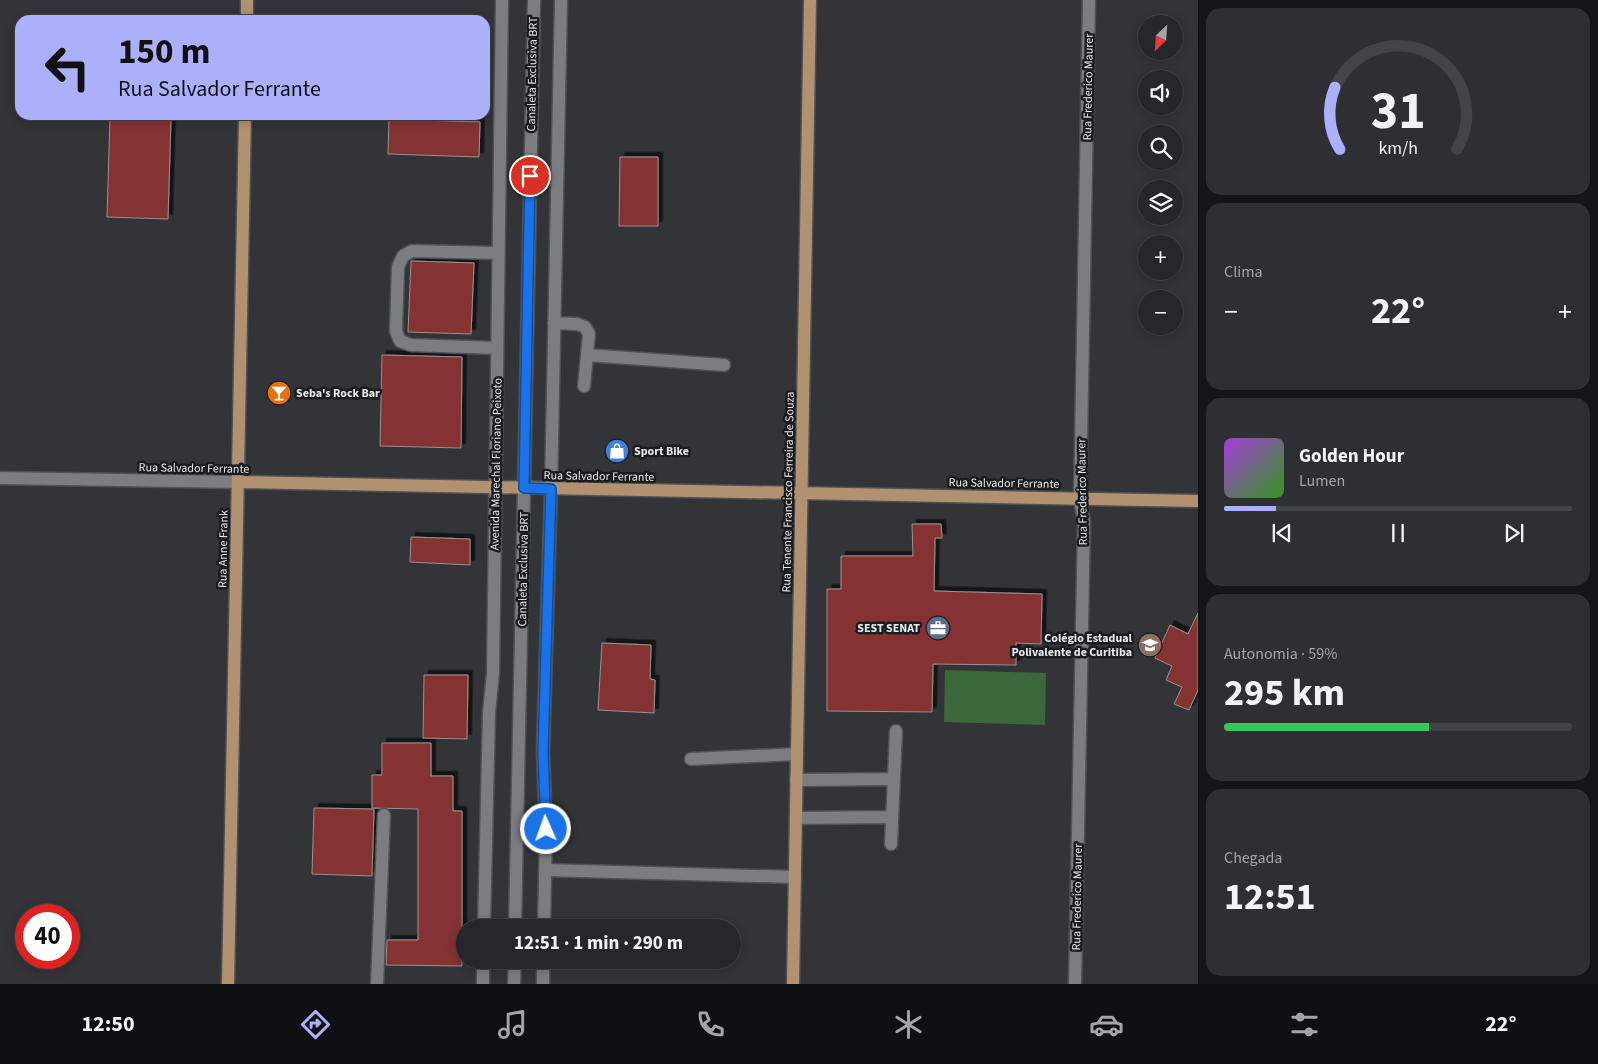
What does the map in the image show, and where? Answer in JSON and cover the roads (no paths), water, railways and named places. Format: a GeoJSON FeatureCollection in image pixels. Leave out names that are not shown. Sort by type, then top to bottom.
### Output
{"type":"FeatureCollection","features":[{"type":"Feature","properties":{"kind":"main road"},"geometry":{"type":"LineString","coordinates":[[247,0],[247,15]]}},
{"type":"Feature","properties":{"kind":"main road","name":"Rua Tenente Francisco Ferreira de Souza"},"geometry":{"type":"LineString","coordinates":[[793,984],[810,0]]}},
{"type":"Feature","properties":{"kind":"main road","name":"Rua Anne Frank"},"geometry":{"type":"LineString","coordinates":[[228,984],[245,120]]}},
{"type":"Feature","properties":{"kind":"main road","name":"Rua Salvador Ferrante"},"geometry":{"type":"LineString","coordinates":[[238,482],[1198,501]]}},
{"type":"Feature","properties":{"kind":"street","name":"Avenida Marechal Floriano Peixoto"},"geometry":{"type":"LineString","coordinates":[[484,919],[489,714],[493,673],[502,0]]}},
{"type":"Feature","properties":{"kind":"street","name":"Canaleta Exclusiva BRT"},"geometry":{"type":"LineString","coordinates":[[515,919],[534,0]]}},
{"type":"Feature","properties":{"kind":"street"},"geometry":{"type":"LineString","coordinates":[[544,919],[546,814],[543,752],[551,489],[560,0]]}},
{"type":"Feature","properties":{"kind":"street","name":"Rua Frederico Maurer"},"geometry":{"type":"LineString","coordinates":[[1075,984],[1084,522],[1080,499],[1089,0]]}},
{"type":"Feature","properties":{"kind":"street"},"geometry":{"type":"LineString","coordinates":[[497,348],[411,345],[400,341],[396,331],[398,267],[403,256],[412,251],[498,253]]}},
{"type":"Feature","properties":{"kind":"street"},"geometry":{"type":"LineString","coordinates":[[554,323],[585,326],[589,334],[584,386]]}},
{"type":"Feature","properties":{"kind":"street"},"geometry":{"type":"LineString","coordinates":[[587,355],[724,365]]}},
{"type":"Feature","properties":{"kind":"street","name":"Rua Salvador Ferrante"},"geometry":{"type":"LineString","coordinates":[[0,478],[238,482]]}},
{"type":"Feature","properties":{"kind":"street"},"geometry":{"type":"LineString","coordinates":[[891,844],[896,731]]}},
{"type":"Feature","properties":{"kind":"street"},"geometry":{"type":"LineString","coordinates":[[692,759],[797,754]]}},
{"type":"Feature","properties":{"kind":"street"},"geometry":{"type":"LineString","coordinates":[[796,780],[894,778]]}},
{"type":"Feature","properties":{"kind":"street"},"geometry":{"type":"LineString","coordinates":[[377,984],[384,815]]}},
{"type":"Feature","properties":{"kind":"street"},"geometry":{"type":"LineString","coordinates":[[796,818],[892,818]]}},
{"type":"Feature","properties":{"kind":"street"},"geometry":{"type":"LineString","coordinates":[[545,870],[795,877]]}},
{"type":"Feature","properties":{"kind":"street"},"geometry":{"type":"LineString","coordinates":[[482,984],[483,969]]}},
{"type":"Feature","properties":{"kind":"street"},"geometry":{"type":"LineString","coordinates":[[514,984],[515,969]]}},
{"type":"Feature","properties":{"kind":"street"},"geometry":{"type":"LineString","coordinates":[[543,969],[543,984]]}},
{"type":"Feature","properties":{"kind":"place","name":"Seba's Rock Bar"},"geometry":{"type":"Point","coordinates":[279,393]}},
{"type":"Feature","properties":{"kind":"place","name":"Sport Bike"},"geometry":{"type":"Point","coordinates":[617,451]}},
{"type":"Feature","properties":{"kind":"place","name":"SEST SENAT"},"geometry":{"type":"Point","coordinates":[938,628]}},
{"type":"Feature","properties":{"kind":"place","name":"Colégio Estadual Polivalente de Curitiba"},"geometry":{"type":"Point","coordinates":[1150,645]}}]}
